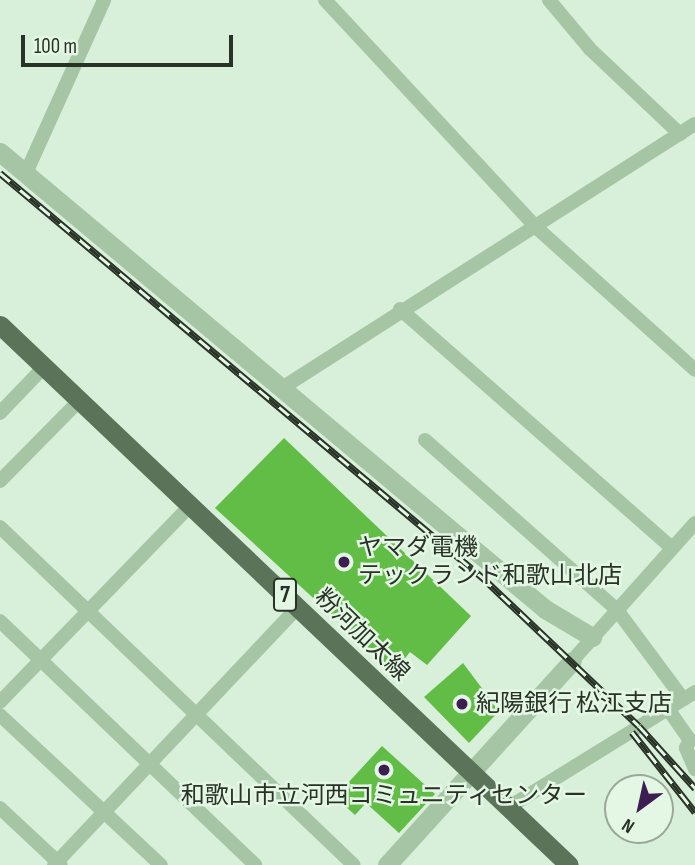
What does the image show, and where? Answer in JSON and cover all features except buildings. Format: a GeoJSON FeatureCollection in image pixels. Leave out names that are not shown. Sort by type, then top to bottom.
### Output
{"type":"FeatureCollection","features":[{"type":"Feature","properties":{"kind":"main road","name":"粉河加太線"},"geometry":{"type":"LineString","coordinates":[[3,335],[80,400],[569,865]]}},
{"type":"Feature","properties":{"kind":"street"},"geometry":{"type":"LineString","coordinates":[[26,173],[104,0]]}},
{"type":"Feature","properties":{"kind":"street"},"geometry":{"type":"LineString","coordinates":[[325,0],[538,229],[695,370]]}},
{"type":"Feature","properties":{"kind":"street"},"geometry":{"type":"LineString","coordinates":[[549,0],[590,49],[680,134]]}},
{"type":"Feature","properties":{"kind":"street"},"geometry":{"type":"LineString","coordinates":[[282,388],[400,309],[538,229],[695,124]]}},
{"type":"Feature","properties":{"kind":"street"},"geometry":{"type":"LineString","coordinates":[[0,152],[545,609],[592,637]]}},
{"type":"Feature","properties":{"kind":"street"},"geometry":{"type":"LineString","coordinates":[[400,309],[672,548]]}},
{"type":"Feature","properties":{"kind":"street"},"geometry":{"type":"LineString","coordinates":[[0,413],[44,367]]}},
{"type":"Feature","properties":{"kind":"street"},"geometry":{"type":"LineString","coordinates":[[0,481],[80,400]]}},
{"type":"Feature","properties":{"kind":"street"},"geometry":{"type":"LineString","coordinates":[[425,440],[617,610],[689,695],[509,807]]}},
{"type":"Feature","properties":{"kind":"street"},"geometry":{"type":"LineString","coordinates":[[0,702],[191,505]]}},
{"type":"Feature","properties":{"kind":"street"},"geometry":{"type":"LineString","coordinates":[[387,865],[695,523]]}},
{"type":"Feature","properties":{"kind":"street"},"geometry":{"type":"LineString","coordinates":[[0,527],[354,865]]}},
{"type":"Feature","properties":{"kind":"street"},"geometry":{"type":"LineString","coordinates":[[0,808],[57,864],[195,712],[298,607]]}},
{"type":"Feature","properties":{"kind":"street"},"geometry":{"type":"LineString","coordinates":[[0,621],[255,865]]}},
{"type":"Feature","properties":{"kind":"street"},"geometry":{"type":"LineString","coordinates":[[668,709],[690,740],[687,748],[695,769]]}},
{"type":"Feature","properties":{"kind":"street"},"geometry":{"type":"LineString","coordinates":[[0,715],[161,865]]}},
{"type":"Feature","properties":{"kind":"railway"},"geometry":{"type":"LineString","coordinates":[[0,173],[482,577],[639,726],[695,788]]}},
{"type":"Feature","properties":{"kind":"railway"},"geometry":{"type":"LineString","coordinates":[[632,732],[695,812]]}},
{"type":"Feature","properties":{"kind":"place","name":"ヤマダ電機 テックランド和歌山北店"},"geometry":{"type":"Point","coordinates":[344,562]}},
{"type":"Feature","properties":{"kind":"place","name":"紀陽銀行 松江支店"},"geometry":{"type":"Point","coordinates":[462,704]}},
{"type":"Feature","properties":{"kind":"place","name":"和歌山市立河西コミュニティセンター"},"geometry":{"type":"Point","coordinates":[384,770]}}]}
